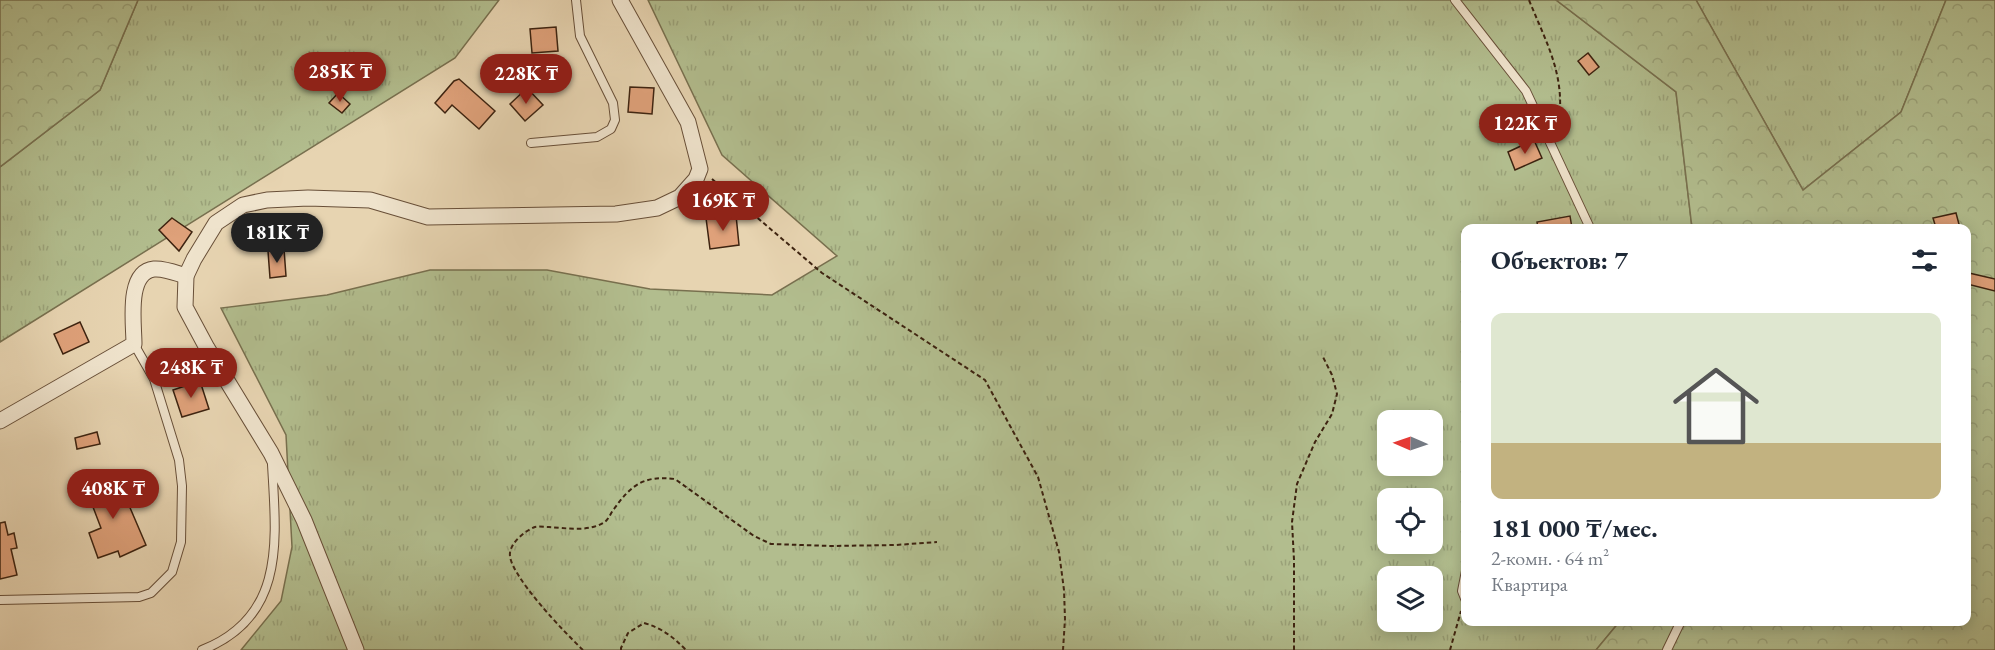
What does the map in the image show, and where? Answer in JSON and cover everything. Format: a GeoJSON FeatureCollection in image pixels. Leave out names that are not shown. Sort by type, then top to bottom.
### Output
{"type":"FeatureCollection","features":[{"type":"Feature","properties":{"kind":"street"},"geometry":{"type":"LineString","coordinates":[[356,650],[304,520],[271,453],[207,348],[185,307],[186,276],[216,224],[243,205],[259,202],[308,198],[370,200],[428,217],[616,214],[657,208],[680,197],[696,179],[700,169],[688,122],[620,0]]}},
{"type":"Feature","properties":{"kind":"street"},"geometry":{"type":"LineString","coordinates":[[0,421],[134,344],[135,288],[138,279],[145,272],[154,269],[186,276]]}},
{"type":"Feature","properties":{"kind":"lane"},"geometry":{"type":"LineString","coordinates":[[531,143],[597,137],[611,129],[615,120],[613,103],[580,36],[576,0]]}},
{"type":"Feature","properties":{"kind":"lane"},"geometry":{"type":"LineString","coordinates":[[1455,0],[1526,91],[1588,224]]}},
{"type":"Feature","properties":{"kind":"lane"},"geometry":{"type":"LineString","coordinates":[[0,600],[139,597],[151,593],[172,572],[181,542],[182,486],[179,460],[154,379],[134,344]]}},
{"type":"Feature","properties":{"kind":"lane"},"geometry":{"type":"LineString","coordinates":[[202,650],[212,646],[244,623],[255,610],[268,587],[274,554],[275,523],[271,453]]}},
{"type":"Feature","properties":{"kind":"lane"},"geometry":{"type":"LineString","coordinates":[[1667,650],[1679,626]]}},
{"type":"Feature","properties":{"kind":"path"},"geometry":{"type":"LineString","coordinates":[[1529,0],[1552,54],[1560,84],[1560,121],[1554,150]]}},
{"type":"Feature","properties":{"kind":"path"},"geometry":{"type":"LineString","coordinates":[[700,169],[822,273],[985,380],[1038,477],[1059,552],[1065,619],[1062,650]]}},
{"type":"Feature","properties":{"kind":"path"},"geometry":{"type":"LineString","coordinates":[[1293,650],[1292,522],[1298,484],[1315,442],[1332,414],[1337,394],[1332,375],[1323,357]]}},
{"type":"Feature","properties":{"kind":"path"},"geometry":{"type":"LineString","coordinates":[[583,650],[559,627],[523,582],[511,562],[510,553],[523,534],[536,527],[591,528],[605,523],[629,490],[643,480],[662,477],[675,479],[754,536],[771,544],[831,546],[938,542]]}},
{"type":"Feature","properties":{"kind":"path"},"geometry":{"type":"LineString","coordinates":[[1450,650],[1461,614]]}},
{"type":"Feature","properties":{"kind":"path"},"geometry":{"type":"LineString","coordinates":[[621,650],[628,633],[644,623],[656,626],[674,637],[686,650]]}},
{"type":"Feature","properties":{"kind":"green space"},"geometry":{"type":"Polygon","coordinates":[[[0,0],[138,0],[100,90],[0,167],[0,0]]]}},
{"type":"Feature","properties":{"kind":"green space"},"geometry":{"type":"Polygon","coordinates":[[[138,0],[499,0],[455,58],[0,342],[0,167],[100,90],[138,0]]]}},
{"type":"Feature","properties":{"kind":"green space"},"geometry":{"type":"Polygon","coordinates":[[[648,0],[1556,0],[1676,92],[1692,224],[1461,224],[1461,626],[1616,626],[1596,650],[241,650],[281,601],[292,547],[286,435],[221,308],[327,295],[430,270],[547,270],[650,289],[772,295],[837,256],[722,155],[648,0]]]}},
{"type":"Feature","properties":{"kind":"green space"},"geometry":{"type":"Polygon","coordinates":[[[1556,0],[1696,0],[1803,190],[1901,112],[1946,0],[1995,0],[1995,650],[1596,650],[1616,626],[1971,626],[1971,224],[1692,224],[1676,92],[1556,0]]]}},
{"type":"Feature","properties":{"kind":"green space"},"geometry":{"type":"Polygon","coordinates":[[[1696,0],[1946,0],[1901,112],[1803,190],[1696,0]]]}},
{"type":"Feature","properties":{"kind":"building"},"geometry":{"type":"Polygon","coordinates":[[[556,27],[558,51],[532,53],[530,29],[556,27]]]}},
{"type":"Feature","properties":{"kind":"building"},"geometry":{"type":"Polygon","coordinates":[[[1588,53],[1599,67],[1589,75],[1578,61],[1588,53]]]}},
{"type":"Feature","properties":{"kind":"building"},"geometry":{"type":"Polygon","coordinates":[[[459,79],[495,111],[479,129],[452,105],[445,113],[435,103],[454,81],[459,79]]]}},
{"type":"Feature","properties":{"kind":"building"},"geometry":{"type":"Polygon","coordinates":[[[630,87],[654,88],[652,114],[628,112],[630,87]]]}},
{"type":"Feature","properties":{"kind":"building"},"geometry":{"type":"Polygon","coordinates":[[[527,88],[543,105],[525,121],[510,104],[527,88]]]}},
{"type":"Feature","properties":{"kind":"building"},"geometry":{"type":"Polygon","coordinates":[[[338,93],[350,104],[342,113],[329,103],[338,93]]]}},
{"type":"Feature","properties":{"kind":"building"},"geometry":{"type":"Polygon","coordinates":[[[1534,140],[1542,158],[1515,170],[1508,152],[1534,140]]]}},
{"type":"Feature","properties":{"kind":"building"},"geometry":{"type":"Polygon","coordinates":[[[1956,213],[1959,224],[1935,224],[1933,218],[1956,213]]]}},
{"type":"Feature","properties":{"kind":"building"},"geometry":{"type":"Polygon","coordinates":[[[736,215],[739,245],[710,249],[706,218],[736,215]]]}},
{"type":"Feature","properties":{"kind":"building"},"geometry":{"type":"Polygon","coordinates":[[[1570,216],[1571,224],[1537,224],[1537,222],[1570,216]]]}},
{"type":"Feature","properties":{"kind":"building"},"geometry":{"type":"Polygon","coordinates":[[[172,218],[192,232],[179,251],[159,230],[172,218]]]}},
{"type":"Feature","properties":{"kind":"building"},"geometry":{"type":"Polygon","coordinates":[[[284,249],[286,276],[270,278],[268,251],[284,249]]]}},
{"type":"Feature","properties":{"kind":"building"},"geometry":{"type":"Polygon","coordinates":[[[1971,273],[1995,279],[1995,291],[1971,285],[1971,273]]]}},
{"type":"Feature","properties":{"kind":"building"},"geometry":{"type":"Polygon","coordinates":[[[80,322],[89,342],[63,354],[54,334],[80,322]]]}},
{"type":"Feature","properties":{"kind":"building"},"geometry":{"type":"Polygon","coordinates":[[[200,381],[209,409],[182,417],[173,390],[200,381]]]}},
{"type":"Feature","properties":{"kind":"building"},"geometry":{"type":"Polygon","coordinates":[[[97,432],[100,444],[77,449],[75,438],[97,432]]]}},
{"type":"Feature","properties":{"kind":"building"},"geometry":{"type":"Polygon","coordinates":[[[116,475],[146,545],[120,557],[118,551],[98,558],[89,533],[101,528],[85,486],[116,475]]]}},
{"type":"Feature","properties":{"kind":"building"},"geometry":{"type":"Polygon","coordinates":[[[5,522],[8,535],[14,533],[17,548],[11,549],[17,575],[0,579],[0,523],[5,522]]]}}]}
